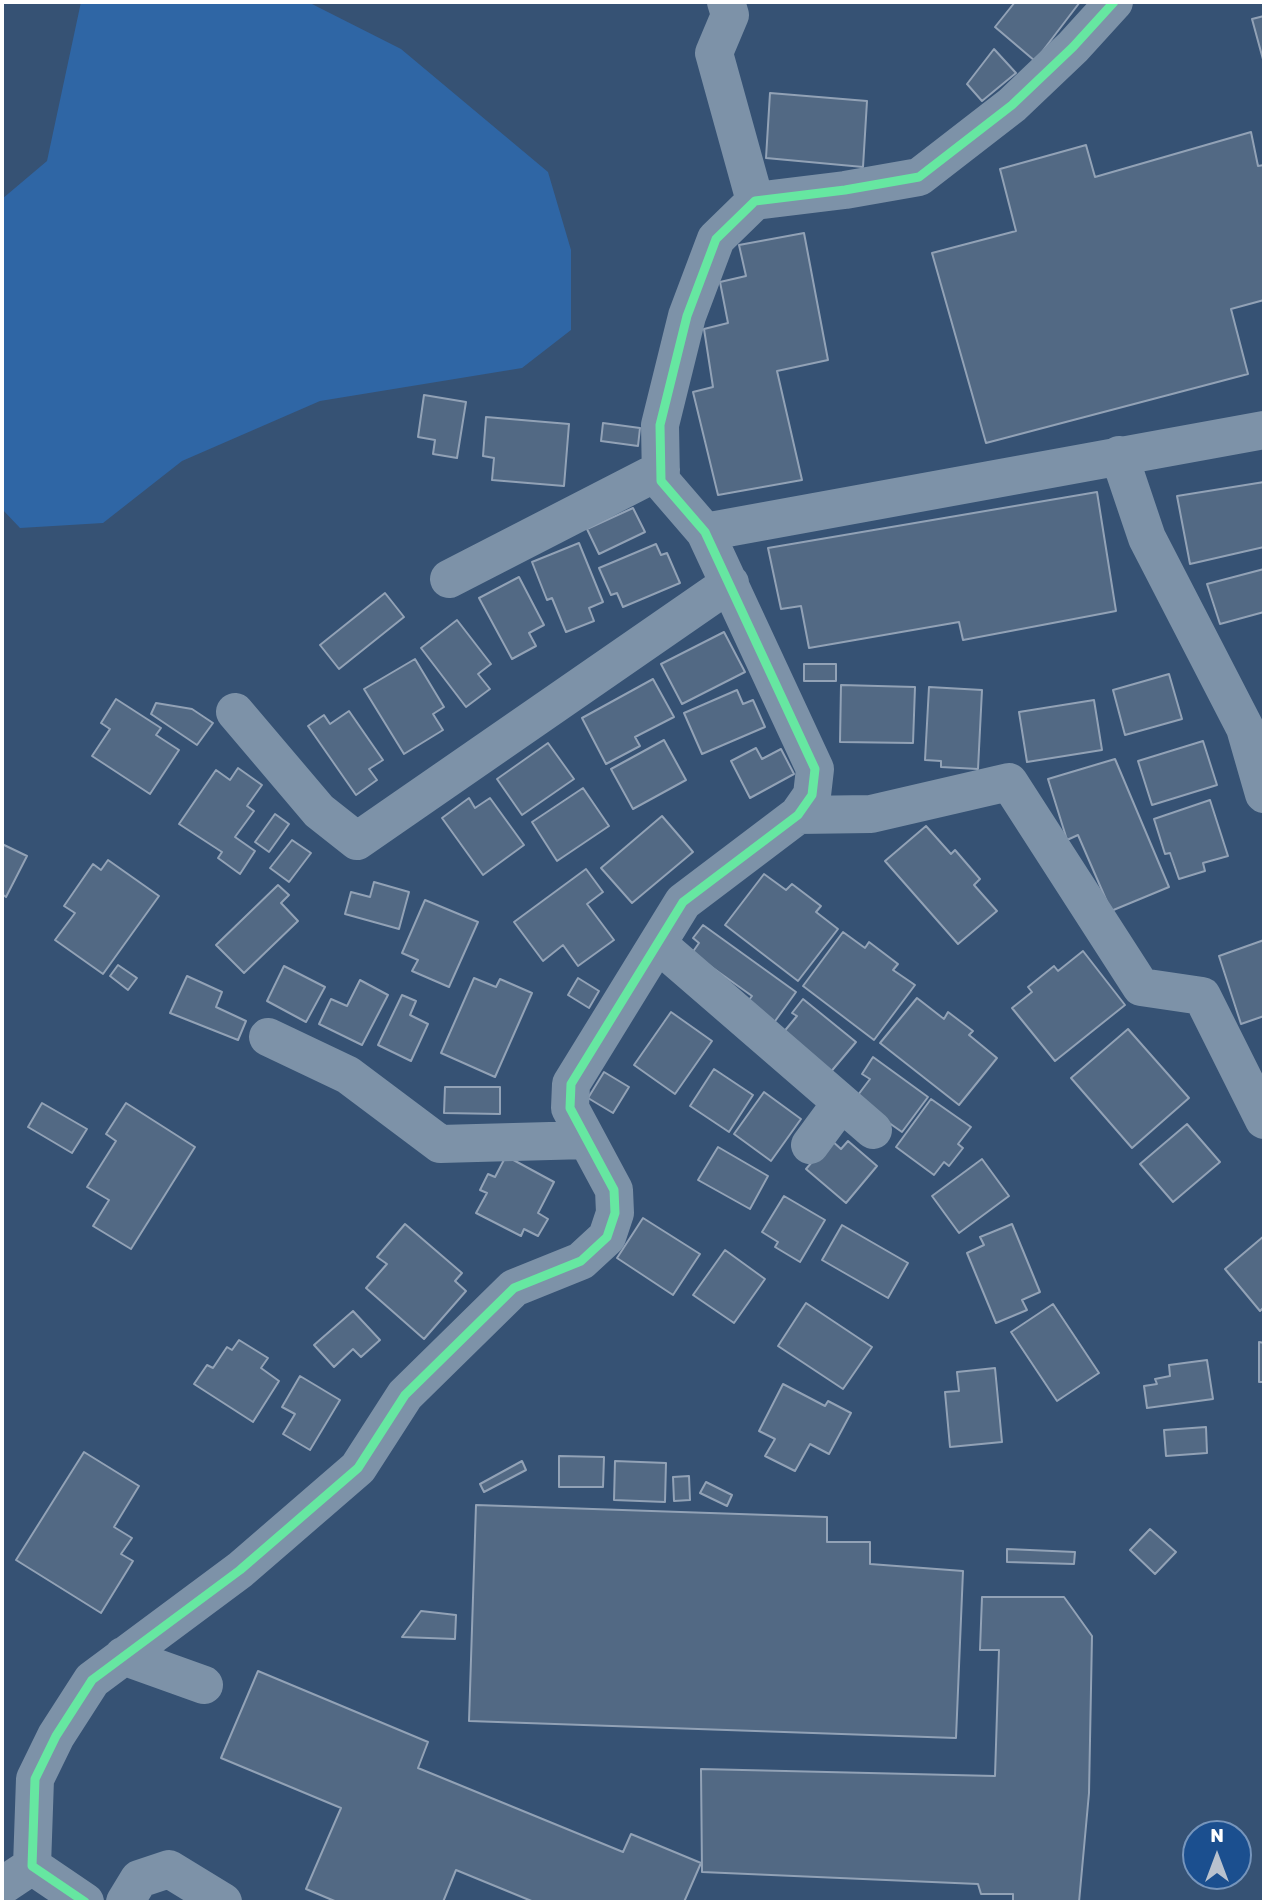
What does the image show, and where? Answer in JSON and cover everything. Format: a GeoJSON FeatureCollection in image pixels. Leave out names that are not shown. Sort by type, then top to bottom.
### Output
{"type":"FeatureCollection","features":[{"type":"Feature","properties":{"kind":"street"},"geometry":{"type":"LineString","coordinates":[[726,2],[730,15],[714,54],[755,201]]}},
{"type":"Feature","properties":{"kind":"street"},"geometry":{"type":"LineString","coordinates":[[85,1902],[17,1876],[34,1779],[56,1736],[92,1680],[240,1570],[358,1468],[405,1395],[514,1288],[581,1261],[607,1237],[615,1213],[614,1190],[570,1108],[571,1084],[683,902],[798,815],[812,795],[815,769],[730,583],[705,532],[661,481],[660,425],[687,316],[716,239],[755,201],[845,190],[919,177],[1012,105],[1073,47],[1114,2]]}},
{"type":"Feature","properties":{"kind":"street"},"geometry":{"type":"LineString","coordinates":[[705,532],[1264,430]]}},
{"type":"Feature","properties":{"kind":"street"},"geometry":{"type":"LineString","coordinates":[[1119,455],[1147,538],[1245,728],[1264,794]]}},
{"type":"Feature","properties":{"kind":"street"},"geometry":{"type":"LineString","coordinates":[[449,579],[661,470]]}},
{"type":"Feature","properties":{"kind":"street"},"geometry":{"type":"LineString","coordinates":[[235,712],[319,811],[357,841],[730,583]]}},
{"type":"Feature","properties":{"kind":"street"},"geometry":{"type":"LineString","coordinates":[[798,815],[871,814],[1009,782],[1141,987],[1202,996],[1264,1120]]}},
{"type":"Feature","properties":{"kind":"street"},"geometry":{"type":"LineString","coordinates":[[658,944],[873,1130]]}},
{"type":"Feature","properties":{"kind":"street"},"geometry":{"type":"LineString","coordinates":[[268,1037],[348,1075],[440,1144],[587,1140]]}},
{"type":"Feature","properties":{"kind":"street"},"geometry":{"type":"LineString","coordinates":[[810,1145],[841,1103]]}},
{"type":"Feature","properties":{"kind":"street"},"geometry":{"type":"LineString","coordinates":[[123,1656],[204,1685]]}},
{"type":"Feature","properties":{"kind":"street"},"geometry":{"type":"LineString","coordinates":[[125,1902],[139,1879],[169,1869],[223,1902]]}},
{"type":"Feature","properties":{"kind":"shaded area"},"geometry":{"type":"Polygon","coordinates":[[[81,2],[308,2],[401,49],[548,172],[571,250],[571,330],[522,368],[320,401],[182,461],[103,523],[20,528],[2,509],[2,199],[47,161],[81,2]]]}},
{"type":"Feature","properties":{"kind":"building"},"geometry":{"type":"Polygon","coordinates":[[[1015,2],[1080,2],[1035,61],[995,27],[1015,2]]]}},
{"type":"Feature","properties":{"kind":"building"},"geometry":{"type":"Polygon","coordinates":[[[1264,16],[1264,63],[1252,19],[1264,16]]]}},
{"type":"Feature","properties":{"kind":"building"},"geometry":{"type":"Polygon","coordinates":[[[994,49],[1016,73],[982,101],[967,84],[994,49]]]}},
{"type":"Feature","properties":{"kind":"building"},"geometry":{"type":"Polygon","coordinates":[[[770,93],[867,101],[863,167],[766,158],[770,93]]]}},
{"type":"Feature","properties":{"kind":"building"},"geometry":{"type":"Polygon","coordinates":[[[1251,132],[1258,166],[1264,165],[1264,300],[1231,309],[1248,374],[986,443],[932,253],[1016,231],[1000,169],[1086,145],[1095,177],[1251,132]]]}},
{"type":"Feature","properties":{"kind":"building"},"geometry":{"type":"Polygon","coordinates":[[[804,233],[828,360],[777,371],[802,480],[718,495],[693,392],[713,387],[704,329],[728,323],[720,282],[746,276],[739,245],[804,233]]]}},
{"type":"Feature","properties":{"kind":"building"},"geometry":{"type":"Polygon","coordinates":[[[424,395],[466,402],[457,458],[433,454],[435,440],[418,437],[424,395]]]}},
{"type":"Feature","properties":{"kind":"building"},"geometry":{"type":"Polygon","coordinates":[[[486,417],[569,424],[564,486],[492,480],[494,458],[483,456],[486,417]]]}},
{"type":"Feature","properties":{"kind":"building"},"geometry":{"type":"Polygon","coordinates":[[[603,423],[640,428],[638,446],[601,441],[603,423]]]}},
{"type":"Feature","properties":{"kind":"building"},"geometry":{"type":"Polygon","coordinates":[[[1264,482],[1264,547],[1190,564],[1177,496],[1264,482]]]}},
{"type":"Feature","properties":{"kind":"building"},"geometry":{"type":"Polygon","coordinates":[[[1097,492],[1116,611],[963,640],[959,622],[809,648],[801,606],[781,609],[768,548],[1097,492]]]}},
{"type":"Feature","properties":{"kind":"building"},"geometry":{"type":"Polygon","coordinates":[[[633,508],[645,532],[599,554],[587,529],[633,508]]]}},
{"type":"Feature","properties":{"kind":"building"},"geometry":{"type":"Polygon","coordinates":[[[579,543],[603,602],[589,608],[594,621],[566,632],[552,598],[547,600],[532,562],[579,543]]]}},
{"type":"Feature","properties":{"kind":"building"},"geometry":{"type":"Polygon","coordinates":[[[656,544],[661,555],[667,553],[680,583],[623,607],[617,593],[611,595],[599,568],[656,544]]]}},
{"type":"Feature","properties":{"kind":"building"},"geometry":{"type":"Polygon","coordinates":[[[1264,569],[1264,612],[1220,624],[1207,584],[1264,569]]]}},
{"type":"Feature","properties":{"kind":"building"},"geometry":{"type":"Polygon","coordinates":[[[519,577],[544,625],[529,633],[536,646],[512,659],[479,598],[519,577]]]}},
{"type":"Feature","properties":{"kind":"building"},"geometry":{"type":"Polygon","coordinates":[[[385,593],[404,617],[339,669],[320,645],[385,593]]]}},
{"type":"Feature","properties":{"kind":"building"},"geometry":{"type":"Polygon","coordinates":[[[457,620],[491,664],[478,674],[490,689],[466,707],[421,648],[457,620]]]}},
{"type":"Feature","properties":{"kind":"building"},"geometry":{"type":"Polygon","coordinates":[[[724,632],[745,672],[682,704],[661,664],[724,632]]]}},
{"type":"Feature","properties":{"kind":"building"},"geometry":{"type":"Polygon","coordinates":[[[415,659],[444,707],[433,714],[443,730],[404,754],[364,689],[415,659]]]}},
{"type":"Feature","properties":{"kind":"building"},"geometry":{"type":"Polygon","coordinates":[[[804,664],[836,664],[836,681],[804,681],[804,664]]]}},
{"type":"Feature","properties":{"kind":"building"},"geometry":{"type":"Polygon","coordinates":[[[1169,674],[1182,719],[1125,735],[1113,690],[1169,674]]]}},
{"type":"Feature","properties":{"kind":"building"},"geometry":{"type":"Polygon","coordinates":[[[653,679],[674,717],[635,737],[640,746],[606,764],[582,718],[653,679]]]}},
{"type":"Feature","properties":{"kind":"building"},"geometry":{"type":"Polygon","coordinates":[[[841,685],[915,687],[913,743],[840,742],[841,685]]]}},
{"type":"Feature","properties":{"kind":"building"},"geometry":{"type":"Polygon","coordinates":[[[929,687],[982,690],[978,769],[941,767],[941,761],[925,760],[929,687]]]}},
{"type":"Feature","properties":{"kind":"building"},"geometry":{"type":"Polygon","coordinates":[[[737,690],[743,704],[753,700],[765,727],[702,754],[684,713],[737,690]]]}},
{"type":"Feature","properties":{"kind":"building"},"geometry":{"type":"Polygon","coordinates":[[[116,699],[161,728],[156,735],[179,750],[150,794],[92,756],[110,729],[101,723],[116,699]]]}},
{"type":"Feature","properties":{"kind":"building"},"geometry":{"type":"Polygon","coordinates":[[[1094,700],[1102,750],[1027,762],[1019,712],[1094,700]]]}},
{"type":"Feature","properties":{"kind":"building"},"geometry":{"type":"Polygon","coordinates":[[[156,703],[192,709],[213,723],[197,745],[151,714],[156,703]]]}},
{"type":"Feature","properties":{"kind":"building"},"geometry":{"type":"Polygon","coordinates":[[[349,711],[383,760],[369,769],[377,780],[356,795],[308,726],[324,715],[330,724],[349,711]]]}},
{"type":"Feature","properties":{"kind":"building"},"geometry":{"type":"Polygon","coordinates":[[[664,740],[686,780],[633,809],[611,769],[664,740]]]}},
{"type":"Feature","properties":{"kind":"building"},"geometry":{"type":"Polygon","coordinates":[[[1203,741],[1217,785],[1152,805],[1138,761],[1203,741]]]}},
{"type":"Feature","properties":{"kind":"building"},"geometry":{"type":"Polygon","coordinates":[[[548,743],[574,779],[522,815],[497,779],[548,743]]]}},
{"type":"Feature","properties":{"kind":"building"},"geometry":{"type":"Polygon","coordinates":[[[756,748],[762,759],[781,749],[794,774],[750,798],[731,761],[756,748]]]}},
{"type":"Feature","properties":{"kind":"building"},"geometry":{"type":"Polygon","coordinates":[[[1115,759],[1169,887],[1111,911],[1078,835],[1067,840],[1048,779],[1115,759]]]}},
{"type":"Feature","properties":{"kind":"building"},"geometry":{"type":"Polygon","coordinates":[[[238,768],[262,785],[247,806],[254,811],[235,837],[255,851],[240,874],[218,858],[222,852],[179,824],[216,770],[230,780],[238,768]]]}},
{"type":"Feature","properties":{"kind":"building"},"geometry":{"type":"Polygon","coordinates":[[[583,788],[609,826],[557,861],[532,822],[583,788]]]}},
{"type":"Feature","properties":{"kind":"building"},"geometry":{"type":"Polygon","coordinates":[[[469,798],[475,808],[490,798],[524,845],[483,875],[442,818],[469,798]]]}},
{"type":"Feature","properties":{"kind":"building"},"geometry":{"type":"Polygon","coordinates":[[[1210,800],[1228,856],[1203,863],[1205,871],[1179,879],[1170,853],[1165,854],[1154,819],[1210,800]]]}},
{"type":"Feature","properties":{"kind":"building"},"geometry":{"type":"Polygon","coordinates":[[[275,814],[289,824],[269,852],[255,842],[275,814]]]}},
{"type":"Feature","properties":{"kind":"building"},"geometry":{"type":"Polygon","coordinates":[[[662,816],[693,852],[632,903],[601,868],[662,816]]]}},
{"type":"Feature","properties":{"kind":"building"},"geometry":{"type":"Polygon","coordinates":[[[926,826],[951,854],[955,850],[980,879],[974,885],[997,911],[958,944],[885,861],[926,826]]]}},
{"type":"Feature","properties":{"kind":"building"},"geometry":{"type":"Polygon","coordinates":[[[292,840],[311,853],[289,882],[270,868],[292,840]]]}},
{"type":"Feature","properties":{"kind":"building"},"geometry":{"type":"Polygon","coordinates":[[[2,844],[27,856],[6,897],[2,894],[2,844]]]}},
{"type":"Feature","properties":{"kind":"building"},"geometry":{"type":"Polygon","coordinates":[[[108,860],[159,896],[103,974],[55,940],[75,913],[64,906],[93,864],[101,870],[108,860]]]}},
{"type":"Feature","properties":{"kind":"building"},"geometry":{"type":"Polygon","coordinates":[[[586,869],[603,892],[587,904],[614,940],[578,966],[563,945],[543,961],[514,922],[586,869]]]}},
{"type":"Feature","properties":{"kind":"building"},"geometry":{"type":"Polygon","coordinates":[[[764,874],[786,890],[792,884],[821,906],[816,912],[838,929],[798,981],[725,925],[764,874]]]}},
{"type":"Feature","properties":{"kind":"building"},"geometry":{"type":"Polygon","coordinates":[[[374,882],[409,892],[399,929],[345,914],[351,892],[370,897],[374,882]]]}},
{"type":"Feature","properties":{"kind":"building"},"geometry":{"type":"Polygon","coordinates":[[[278,885],[289,895],[281,903],[298,921],[244,973],[216,945],[278,885]]]}},
{"type":"Feature","properties":{"kind":"building"},"geometry":{"type":"Polygon","coordinates":[[[425,900],[478,922],[449,987],[412,971],[418,960],[402,953],[425,900]]]}},
{"type":"Feature","properties":{"kind":"building"},"geometry":{"type":"Polygon","coordinates":[[[703,925],[796,992],[773,1024],[746,1004],[752,996],[692,953],[699,943],[693,938],[703,925]]]}},
{"type":"Feature","properties":{"kind":"building"},"geometry":{"type":"Polygon","coordinates":[[[843,932],[865,948],[869,942],[898,964],[893,970],[915,985],[874,1040],[803,986],[843,932]]]}},
{"type":"Feature","properties":{"kind":"building"},"geometry":{"type":"Polygon","coordinates":[[[1264,940],[1264,1016],[1241,1024],[1219,956],[1264,940]]]}},
{"type":"Feature","properties":{"kind":"building"},"geometry":{"type":"Polygon","coordinates":[[[1083,951],[1125,1005],[1055,1061],[1012,1008],[1032,992],[1028,987],[1054,966],[1058,971],[1083,951]]]}},
{"type":"Feature","properties":{"kind":"building"},"geometry":{"type":"Polygon","coordinates":[[[118,965],[137,978],[128,990],[110,976],[118,965]]]}},
{"type":"Feature","properties":{"kind":"building"},"geometry":{"type":"Polygon","coordinates":[[[284,966],[325,987],[306,1022],[267,1001],[284,966]]]}},
{"type":"Feature","properties":{"kind":"building"},"geometry":{"type":"Polygon","coordinates":[[[187,976],[222,992],[216,1007],[246,1021],[238,1040],[170,1013],[187,976]]]}},
{"type":"Feature","properties":{"kind":"building"},"geometry":{"type":"Polygon","coordinates":[[[474,978],[496,987],[500,979],[532,993],[495,1077],[441,1053],[474,978]]]}},
{"type":"Feature","properties":{"kind":"building"},"geometry":{"type":"Polygon","coordinates":[[[578,978],[599,991],[589,1008],[568,995],[578,978]]]}},
{"type":"Feature","properties":{"kind":"building"},"geometry":{"type":"Polygon","coordinates":[[[360,980],[388,995],[362,1045],[319,1024],[331,999],[347,1006],[360,980]]]}},
{"type":"Feature","properties":{"kind":"building"},"geometry":{"type":"Polygon","coordinates":[[[402,995],[416,1001],[410,1015],[428,1024],[411,1061],[378,1045],[402,995]]]}},
{"type":"Feature","properties":{"kind":"building"},"geometry":{"type":"Polygon","coordinates":[[[917,998],[944,1019],[948,1012],[973,1031],[969,1035],[997,1058],[959,1105],[880,1043],[917,998]]]}},
{"type":"Feature","properties":{"kind":"building"},"geometry":{"type":"Polygon","coordinates":[[[803,999],[856,1042],[829,1074],[782,1034],[797,1016],[792,1013],[803,999]]]}},
{"type":"Feature","properties":{"kind":"building"},"geometry":{"type":"Polygon","coordinates":[[[671,1012],[712,1041],[675,1094],[634,1065],[671,1012]]]}},
{"type":"Feature","properties":{"kind":"building"},"geometry":{"type":"Polygon","coordinates":[[[1128,1029],[1189,1098],[1132,1148],[1071,1078],[1128,1029]]]}},
{"type":"Feature","properties":{"kind":"building"},"geometry":{"type":"Polygon","coordinates":[[[873,1057],[928,1097],[902,1132],[855,1099],[870,1079],[862,1074],[873,1057]]]}},
{"type":"Feature","properties":{"kind":"building"},"geometry":{"type":"Polygon","coordinates":[[[714,1069],[753,1095],[729,1132],[690,1106],[714,1069]]]}},
{"type":"Feature","properties":{"kind":"building"},"geometry":{"type":"Polygon","coordinates":[[[604,1072],[629,1087],[613,1113],[588,1098],[604,1072]]]}},
{"type":"Feature","properties":{"kind":"building"},"geometry":{"type":"Polygon","coordinates":[[[445,1087],[500,1087],[500,1114],[444,1113],[445,1087]]]}},
{"type":"Feature","properties":{"kind":"building"},"geometry":{"type":"Polygon","coordinates":[[[764,1092],[801,1119],[771,1161],[734,1134],[764,1092]]]}},
{"type":"Feature","properties":{"kind":"building"},"geometry":{"type":"Polygon","coordinates":[[[931,1099],[971,1127],[958,1144],[963,1148],[949,1166],[944,1162],[934,1175],[896,1147],[931,1099]]]}},
{"type":"Feature","properties":{"kind":"building"},"geometry":{"type":"Polygon","coordinates":[[[42,1103],[87,1129],[72,1153],[28,1127],[42,1103]]]}},
{"type":"Feature","properties":{"kind":"building"},"geometry":{"type":"Polygon","coordinates":[[[126,1103],[195,1147],[131,1249],[93,1226],[109,1200],[87,1187],[116,1141],[106,1134],[126,1103]]]}},
{"type":"Feature","properties":{"kind":"building"},"geometry":{"type":"Polygon","coordinates":[[[1187,1124],[1220,1162],[1173,1202],[1140,1164],[1187,1124]]]}},
{"type":"Feature","properties":{"kind":"building"},"geometry":{"type":"Polygon","coordinates":[[[831,1140],[841,1149],[848,1141],[877,1166],[846,1203],[806,1169],[831,1140]]]}},
{"type":"Feature","properties":{"kind":"building"},"geometry":{"type":"Polygon","coordinates":[[[718,1147],[768,1176],[750,1209],[698,1180],[718,1147]]]}},
{"type":"Feature","properties":{"kind":"building"},"geometry":{"type":"Polygon","coordinates":[[[506,1156],[554,1182],[538,1213],[548,1219],[538,1236],[524,1229],[521,1236],[476,1213],[487,1193],[480,1190],[488,1174],[495,1177],[506,1156]]]}},
{"type":"Feature","properties":{"kind":"building"},"geometry":{"type":"Polygon","coordinates":[[[982,1159],[1009,1196],[959,1233],[932,1196],[982,1159]]]}},
{"type":"Feature","properties":{"kind":"building"},"geometry":{"type":"Polygon","coordinates":[[[784,1196],[825,1220],[800,1262],[775,1247],[778,1242],[762,1232],[784,1196]]]}},
{"type":"Feature","properties":{"kind":"building"},"geometry":{"type":"Polygon","coordinates":[[[643,1218],[700,1254],[673,1295],[617,1258],[643,1218]]]}},
{"type":"Feature","properties":{"kind":"building"},"geometry":{"type":"Polygon","coordinates":[[[405,1224],[462,1273],[455,1281],[466,1291],[424,1339],[366,1288],[387,1264],[377,1257],[405,1224]]]}},
{"type":"Feature","properties":{"kind":"building"},"geometry":{"type":"Polygon","coordinates":[[[1012,1224],[1040,1292],[1022,1300],[1027,1310],[996,1323],[967,1253],[984,1245],[980,1237],[1012,1224]]]}},
{"type":"Feature","properties":{"kind":"building"},"geometry":{"type":"Polygon","coordinates":[[[842,1225],[908,1263],[888,1298],[822,1260],[842,1225]]]}},
{"type":"Feature","properties":{"kind":"building"},"geometry":{"type":"Polygon","coordinates":[[[1264,1236],[1264,1307],[1260,1311],[1225,1269],[1264,1236]]]}},
{"type":"Feature","properties":{"kind":"building"},"geometry":{"type":"Polygon","coordinates":[[[725,1250],[765,1279],[734,1323],[693,1295],[725,1250]]]}},
{"type":"Feature","properties":{"kind":"building"},"geometry":{"type":"Polygon","coordinates":[[[806,1303],[872,1347],[843,1389],[778,1346],[806,1303]]]}},
{"type":"Feature","properties":{"kind":"building"},"geometry":{"type":"Polygon","coordinates":[[[1053,1304],[1099,1373],[1057,1401],[1011,1332],[1053,1304]]]}},
{"type":"Feature","properties":{"kind":"building"},"geometry":{"type":"Polygon","coordinates":[[[353,1311],[380,1340],[361,1357],[353,1349],[334,1367],[314,1345],[353,1311]]]}},
{"type":"Feature","properties":{"kind":"building"},"geometry":{"type":"Polygon","coordinates":[[[239,1340],[268,1358],[261,1368],[279,1381],[253,1422],[194,1384],[207,1365],[213,1368],[227,1347],[232,1350],[239,1340]]]}},
{"type":"Feature","properties":{"kind":"building"},"geometry":{"type":"Polygon","coordinates":[[[1259,1342],[1264,1343],[1264,1382],[1259,1382],[1259,1342]]]}},
{"type":"Feature","properties":{"kind":"building"},"geometry":{"type":"Polygon","coordinates":[[[1207,1360],[1213,1399],[1147,1408],[1144,1386],[1157,1384],[1155,1379],[1170,1376],[1169,1365],[1207,1360]]]}},
{"type":"Feature","properties":{"kind":"building"},"geometry":{"type":"Polygon","coordinates":[[[995,1368],[1002,1442],[950,1447],[945,1392],[959,1391],[957,1372],[995,1368]]]}},
{"type":"Feature","properties":{"kind":"building"},"geometry":{"type":"Polygon","coordinates":[[[300,1376],[340,1400],[310,1450],[283,1434],[295,1414],[282,1407],[300,1376]]]}},
{"type":"Feature","properties":{"kind":"building"},"geometry":{"type":"Polygon","coordinates":[[[783,1384],[825,1406],[828,1401],[851,1413],[829,1454],[810,1444],[795,1471],[765,1456],[775,1439],[759,1431],[783,1384]]]}},
{"type":"Feature","properties":{"kind":"building"},"geometry":{"type":"Polygon","coordinates":[[[1206,1427],[1207,1453],[1166,1456],[1164,1430],[1206,1427]]]}},
{"type":"Feature","properties":{"kind":"building"},"geometry":{"type":"Polygon","coordinates":[[[84,1452],[139,1486],[114,1527],[132,1538],[121,1554],[133,1561],[101,1613],[16,1560],[84,1452]]]}},
{"type":"Feature","properties":{"kind":"building"},"geometry":{"type":"Polygon","coordinates":[[[559,1456],[604,1457],[603,1487],[559,1487],[559,1456]]]}},
{"type":"Feature","properties":{"kind":"building"},"geometry":{"type":"Polygon","coordinates":[[[522,1461],[526,1470],[484,1492],[480,1484],[522,1461]]]}},
{"type":"Feature","properties":{"kind":"building"},"geometry":{"type":"Polygon","coordinates":[[[615,1461],[666,1463],[665,1502],[614,1500],[615,1461]]]}},
{"type":"Feature","properties":{"kind":"building"},"geometry":{"type":"Polygon","coordinates":[[[689,1476],[690,1500],[674,1501],[673,1477],[689,1476]]]}},
{"type":"Feature","properties":{"kind":"building"},"geometry":{"type":"Polygon","coordinates":[[[706,1482],[732,1495],[727,1506],[700,1493],[706,1482]]]}},
{"type":"Feature","properties":{"kind":"building"},"geometry":{"type":"Polygon","coordinates":[[[476,1505],[827,1517],[827,1542],[870,1542],[870,1564],[963,1571],[956,1738],[469,1721],[476,1505]]]}},
{"type":"Feature","properties":{"kind":"building"},"geometry":{"type":"Polygon","coordinates":[[[1150,1529],[1176,1552],[1155,1574],[1130,1550],[1150,1529]]]}},
{"type":"Feature","properties":{"kind":"building"},"geometry":{"type":"Polygon","coordinates":[[[1007,1549],[1075,1552],[1074,1564],[1007,1562],[1007,1549]]]}},
{"type":"Feature","properties":{"kind":"building"},"geometry":{"type":"Polygon","coordinates":[[[982,1597],[1064,1597],[1092,1636],[1089,1793],[1079,1902],[1013,1902],[1013,1894],[981,1894],[978,1884],[702,1872],[701,1769],[995,1776],[999,1650],[980,1650],[982,1597]]]}},
{"type":"Feature","properties":{"kind":"building"},"geometry":{"type":"Polygon","coordinates":[[[421,1611],[456,1615],[455,1639],[402,1637],[421,1611]]]}},
{"type":"Feature","properties":{"kind":"building"},"geometry":{"type":"Polygon","coordinates":[[[258,1671],[428,1742],[418,1768],[623,1852],[631,1834],[701,1863],[684,1902],[534,1902],[456,1870],[443,1902],[337,1902],[306,1889],[341,1808],[221,1758],[258,1671]]]}},
{"type":"Feature","properties":{"kind":"cycle path"},"geometry":{"type":"LineString","coordinates":[[85,1902],[32,1866],[35,1779],[56,1736],[92,1680],[240,1570],[358,1468],[405,1395],[514,1288],[581,1261],[607,1237],[615,1213],[614,1190],[570,1108],[571,1084],[683,902],[798,815],[812,795],[815,769],[705,532],[661,481],[660,425],[687,316],[716,239],[755,201],[845,190],[919,177],[1012,105],[1073,47],[1114,2]]}}]}
